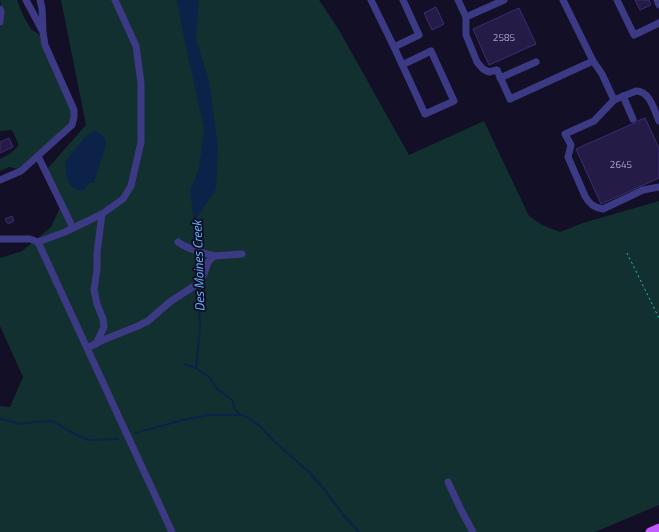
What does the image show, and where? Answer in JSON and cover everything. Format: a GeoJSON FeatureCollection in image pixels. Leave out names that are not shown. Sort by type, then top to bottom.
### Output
{"type":"FeatureCollection","features":[{"type":"Feature","properties":{"kind":"main road"},"geometry":{"type":"LineString","coordinates":[[650,532],[659,528]]}},
{"type":"Feature","properties":{"kind":"lane"},"geometry":{"type":"LineString","coordinates":[[26,0],[43,32]]}},
{"type":"Feature","properties":{"kind":"lane"},"geometry":{"type":"LineString","coordinates":[[0,180],[21,171],[72,126],[74,117],[74,110],[45,45],[40,0]]}},
{"type":"Feature","properties":{"kind":"lane"},"geometry":{"type":"LineString","coordinates":[[0,239],[30,239],[38,242],[74,228],[102,214],[123,199],[131,186],[141,142],[141,83],[136,46],[115,0]]}},
{"type":"Feature","properties":{"kind":"lane"},"geometry":{"type":"LineString","coordinates":[[371,0],[425,114],[454,101],[431,52],[402,65]]}},
{"type":"Feature","properties":{"kind":"lane"},"geometry":{"type":"LineString","coordinates":[[394,47],[419,35],[403,0]]}},
{"type":"Feature","properties":{"kind":"lane"},"geometry":{"type":"LineString","coordinates":[[458,0],[466,17],[466,35],[477,62],[483,69],[489,72],[497,70],[510,99],[593,61]]}},
{"type":"Feature","properties":{"kind":"lane"},"geometry":{"type":"LineString","coordinates":[[466,17],[504,0]]}},
{"type":"Feature","properties":{"kind":"lane"},"geometry":{"type":"LineString","coordinates":[[563,0],[614,100]]}},
{"type":"Feature","properties":{"kind":"lane"},"geometry":{"type":"LineString","coordinates":[[617,0],[634,35],[659,23]]}},
{"type":"Feature","properties":{"kind":"lane"},"geometry":{"type":"LineString","coordinates":[[657,0],[659,4]]}},
{"type":"Feature","properties":{"kind":"lane"},"geometry":{"type":"LineString","coordinates":[[0,9],[0,22]]}},
{"type":"Feature","properties":{"kind":"lane"},"geometry":{"type":"LineString","coordinates":[[500,78],[536,62]]}},
{"type":"Feature","properties":{"kind":"lane"},"geometry":{"type":"LineString","coordinates":[[659,121],[648,97],[643,92],[636,91],[614,100],[594,121],[565,134],[571,145],[568,157],[585,196],[592,206],[602,209],[643,190],[659,187]]}},
{"type":"Feature","properties":{"kind":"lane"},"geometry":{"type":"LineString","coordinates":[[623,96],[634,119]]}},
{"type":"Feature","properties":{"kind":"lane"},"geometry":{"type":"LineString","coordinates":[[38,156],[74,228]]}},
{"type":"Feature","properties":{"kind":"lane"},"geometry":{"type":"LineString","coordinates":[[96,344],[104,327],[103,318],[97,304],[94,290],[102,214]]}},
{"type":"Feature","properties":{"kind":"lane"},"geometry":{"type":"LineString","coordinates":[[38,242],[172,532]]}},
{"type":"Feature","properties":{"kind":"lane"},"geometry":{"type":"LineString","coordinates":[[178,242],[182,246],[191,250],[204,252],[214,256],[242,254]]}},
{"type":"Feature","properties":{"kind":"lane"},"geometry":{"type":"LineString","coordinates":[[87,348],[148,321],[171,301],[199,283],[208,262],[214,256]]}},
{"type":"Feature","properties":{"kind":"lane"},"geometry":{"type":"LineString","coordinates":[[448,482],[473,532]]}},
{"type":"Feature","properties":{"kind":"path"},"geometry":{"type":"LineString","coordinates":[[627,253],[659,318]]}},
{"type":"Feature","properties":{"kind":"green space"},"geometry":{"type":"Polygon","coordinates":[[[0,0],[17,0],[31,29],[40,35],[72,113],[69,124],[21,167],[18,169],[9,167],[0,171],[0,159],[11,153],[19,145],[12,130],[0,131],[0,27],[3,17],[0,0]]]}},
{"type":"Feature","properties":{"kind":"green space"},"geometry":{"type":"Polygon","coordinates":[[[61,0],[319,0],[339,30],[409,155],[484,121],[529,216],[542,225],[560,232],[583,223],[659,201],[659,505],[595,532],[0,532],[0,406],[10,407],[23,377],[0,326],[0,258],[22,251],[51,227],[60,208],[48,168],[86,125],[61,0]]]}},
{"type":"Feature","properties":{"kind":"water"},"geometry":{"type":"Polygon","coordinates":[[[177,0],[198,0],[199,2],[196,38],[209,81],[218,146],[216,189],[194,222],[190,191],[199,168],[204,129],[177,0]]]}},
{"type":"Feature","properties":{"kind":"water"},"geometry":{"type":"Polygon","coordinates":[[[95,131],[103,136],[106,144],[94,183],[89,183],[83,190],[75,189],[69,183],[65,162],[86,136],[95,131]]]}},
{"type":"Feature","properties":{"kind":"building"},"geometry":{"type":"Polygon","coordinates":[[[635,0],[649,0],[651,5],[640,10],[635,0]]]}},
{"type":"Feature","properties":{"kind":"building"},"geometry":{"type":"Polygon","coordinates":[[[436,7],[444,24],[432,30],[424,13],[436,7]]]}},
{"type":"Feature","properties":{"kind":"building"},"geometry":{"type":"Polygon","coordinates":[[[519,8],[536,44],[489,65],[473,29],[519,8]]]}},
{"type":"Feature","properties":{"kind":"building"},"geometry":{"type":"Polygon","coordinates":[[[645,118],[659,148],[659,178],[601,204],[576,149],[645,118]]]}},
{"type":"Feature","properties":{"kind":"building"},"geometry":{"type":"Polygon","coordinates":[[[9,138],[13,147],[0,153],[0,142],[9,138]]]}},
{"type":"Feature","properties":{"kind":"building"},"geometry":{"type":"Polygon","coordinates":[[[12,216],[14,221],[8,224],[5,219],[12,216]]]}},
{"type":"Feature","properties":{"kind":"waterway","name":"Des Moines Creek"},"geometry":{"type":"LineString","coordinates":[[194,221],[196,249]]}},
{"type":"Feature","properties":{"kind":"waterway","name":"Des Moines Creek"},"geometry":{"type":"LineString","coordinates":[[196,253],[197,281]]}},
{"type":"Feature","properties":{"kind":"waterway","name":"Des Moines Creek"},"geometry":{"type":"LineString","coordinates":[[196,368],[200,328],[198,287]]}},
{"type":"Feature","properties":{"kind":"waterway","name":"Des Moines Creek"},"geometry":{"type":"LineString","coordinates":[[184,364],[196,368],[209,377],[217,389],[232,400],[235,409],[241,415],[247,417],[260,426],[274,441],[310,473],[343,515],[359,532]]}},
{"type":"Feature","properties":{"kind":"waterway","name":"Des Moines Creek"},"geometry":{"type":"LineString","coordinates":[[135,433],[183,420],[209,415],[241,415]]}},
{"type":"Feature","properties":{"kind":"waterway","name":"Des Moines Creek"},"geometry":{"type":"LineString","coordinates":[[0,419],[20,424],[53,421],[88,440],[118,439]]}}]}
